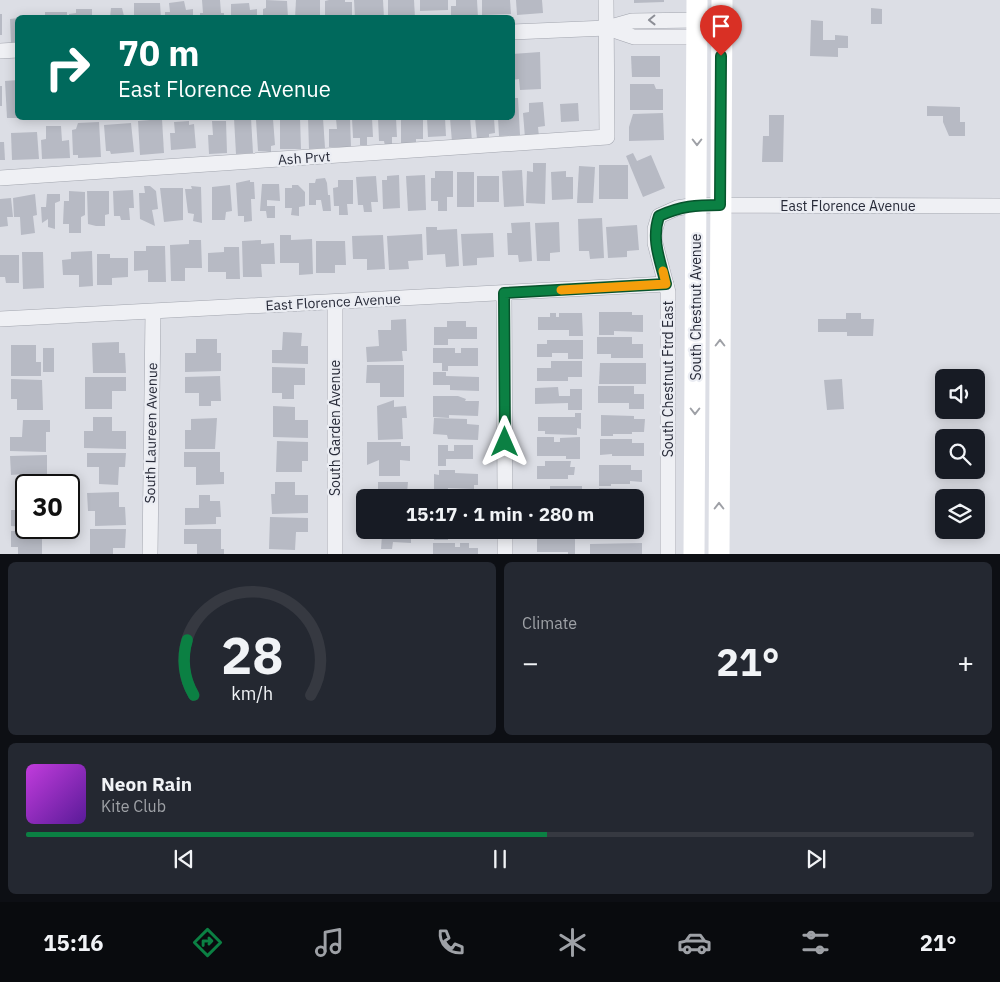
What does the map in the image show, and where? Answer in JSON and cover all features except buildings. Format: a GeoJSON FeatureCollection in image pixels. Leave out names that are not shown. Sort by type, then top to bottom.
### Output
{"type":"FeatureCollection","features":[{"type":"Feature","properties":{"kind":"main road","name":"South Chestnut Avenue"},"geometry":{"type":"LineString","coordinates":[[719,554],[722,0]]}},
{"type":"Feature","properties":{"kind":"main road","name":"South Chestnut Avenue"},"geometry":{"type":"LineString","coordinates":[[694,554],[697,19]]}},
{"type":"Feature","properties":{"kind":"street"},"geometry":{"type":"LineString","coordinates":[[606,0],[607,28]]}},
{"type":"Feature","properties":{"kind":"street"},"geometry":{"type":"LineString","coordinates":[[515,32],[607,28],[632,21],[697,19]]}},
{"type":"Feature","properties":{"kind":"street","name":"Ash Prvt"},"geometry":{"type":"LineString","coordinates":[[0,178],[607,137],[607,28]]}},
{"type":"Feature","properties":{"kind":"street"},"geometry":{"type":"LineString","coordinates":[[0,51],[15,50]]}},
{"type":"Feature","properties":{"kind":"street","name":"East Florence Avenue"},"geometry":{"type":"LineString","coordinates":[[696,205],[1000,206]]}},
{"type":"Feature","properties":{"kind":"street","name":"South Chestnut Ftrd East"},"geometry":{"type":"LineString","coordinates":[[668,554],[668,292],[656,243],[655,228],[659,216],[677,208],[696,205]]}},
{"type":"Feature","properties":{"kind":"street","name":"East Florence Avenue"},"geometry":{"type":"LineString","coordinates":[[0,319],[666,284]]}},
{"type":"Feature","properties":{"kind":"street"},"geometry":{"type":"LineString","coordinates":[[504,293],[505,489]]}},
{"type":"Feature","properties":{"kind":"street","name":"South Garden Avenue"},"geometry":{"type":"LineString","coordinates":[[335,302],[335,554]]}},
{"type":"Feature","properties":{"kind":"street","name":"South Laureen Avenue"},"geometry":{"type":"LineString","coordinates":[[150,554],[153,312]]}},
{"type":"Feature","properties":{"kind":"street"},"geometry":{"type":"LineString","coordinates":[[505,539],[505,554]]}},
{"type":"Feature","properties":{"kind":"slow traffic"},"geometry":{"type":"LineString","coordinates":[[561,290],[666,284],[663,271]]}},
{"type":"Feature","properties":{"kind":"route"},"geometry":{"type":"LineString","coordinates":[[505,442],[504,293],[666,284],[656,243],[655,228],[659,216],[677,208],[696,205],[720,205],[721,56]]}}]}
